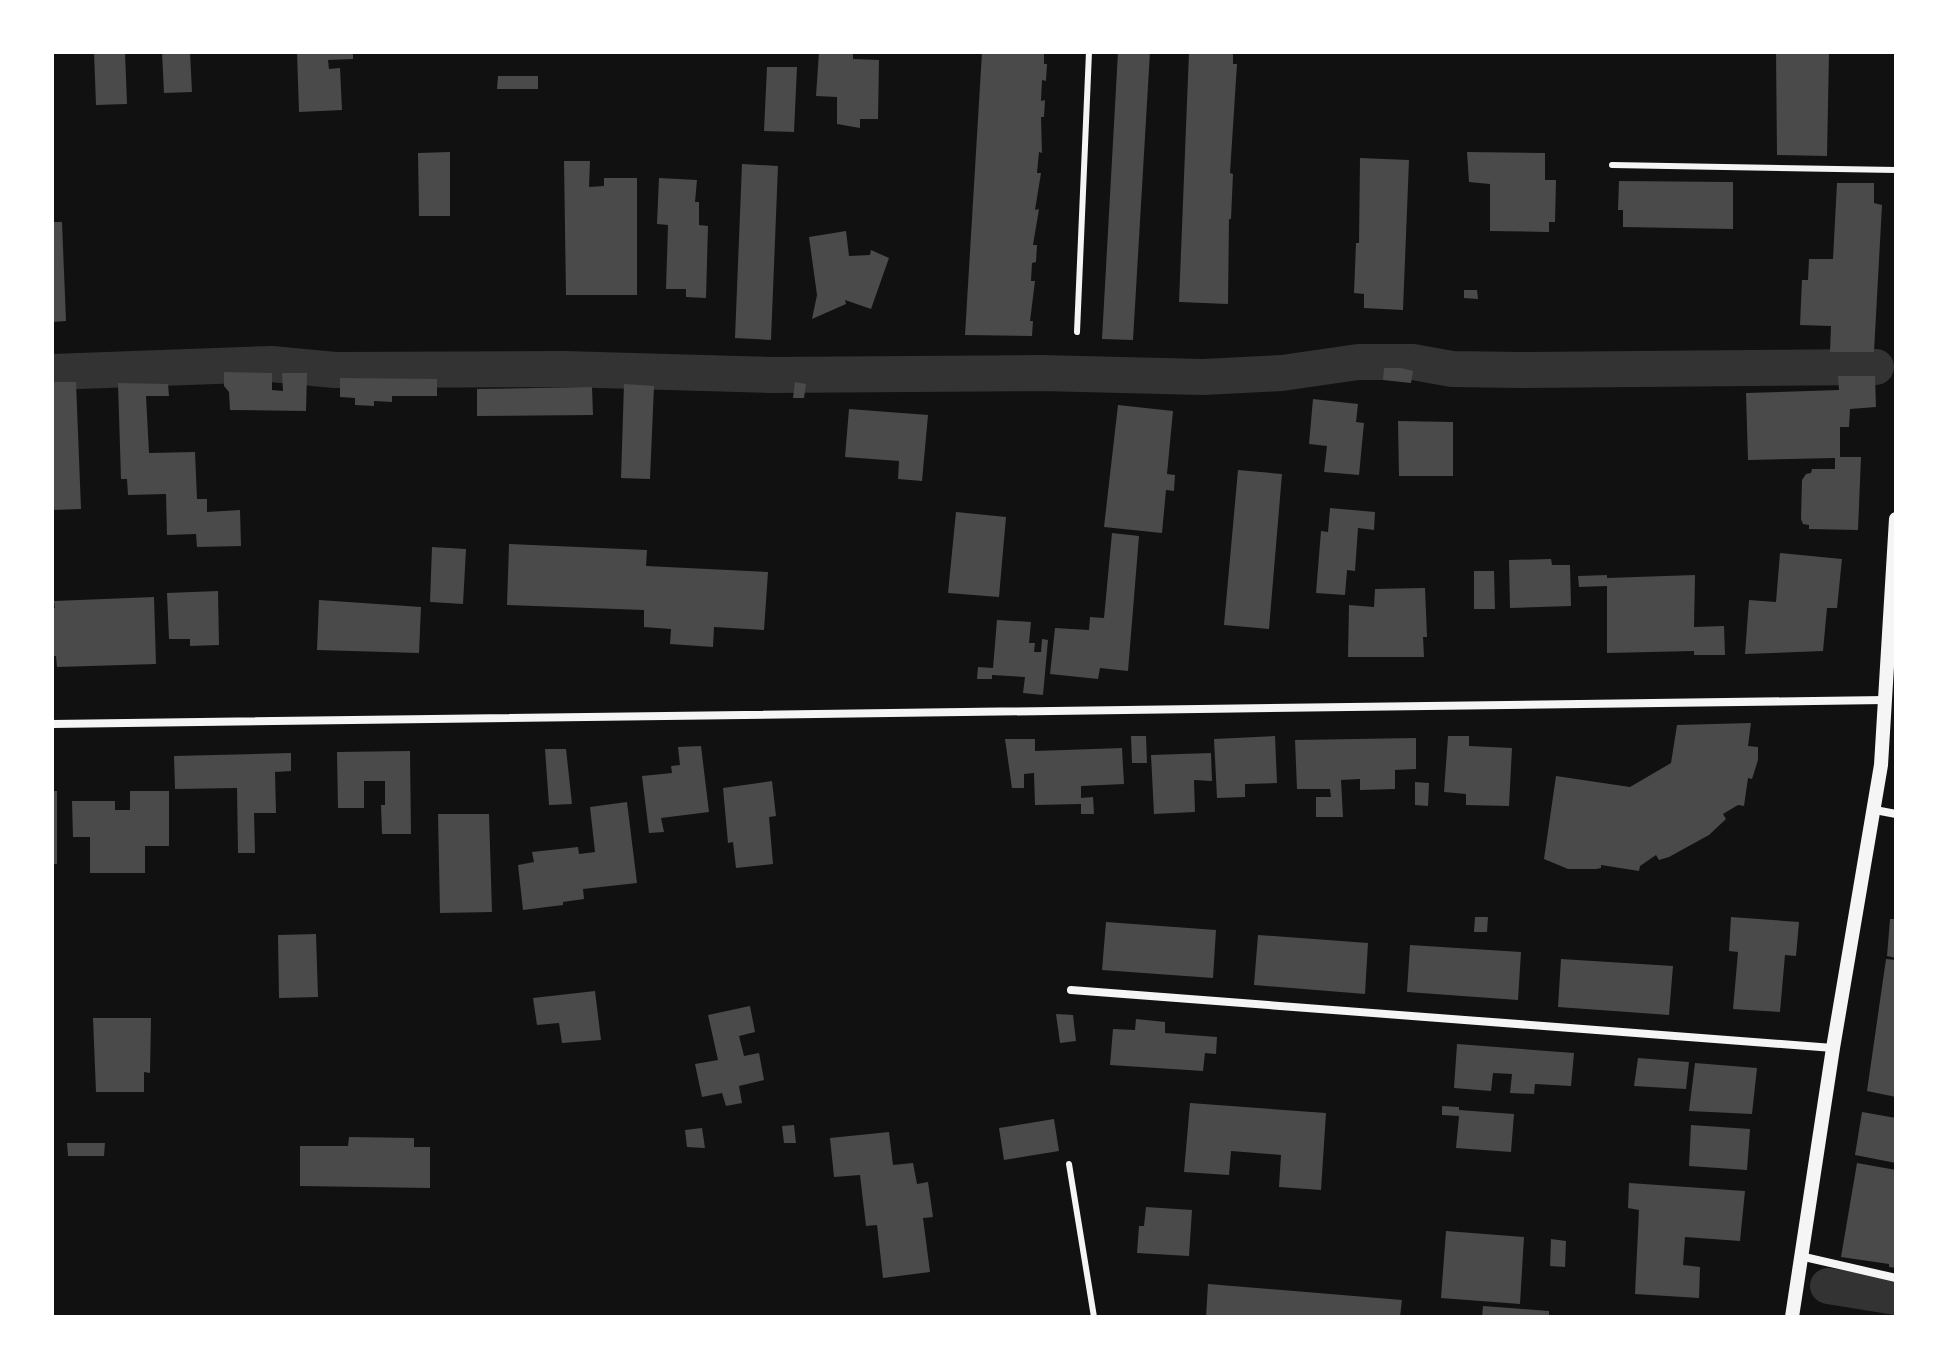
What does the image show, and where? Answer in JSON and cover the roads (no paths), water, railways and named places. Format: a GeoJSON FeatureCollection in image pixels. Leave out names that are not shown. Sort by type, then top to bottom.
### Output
{"type":"FeatureCollection","features":[{"type":"Feature","properties":{"kind":"street"},"geometry":{"type":"LineString","coordinates":[[1792,1317],[1833,1048],[1875,810],[1896,519]]}},
{"type":"Feature","properties":{"kind":"street"},"geometry":{"type":"LineString","coordinates":[[52,724],[1885,700]]}},
{"type":"Feature","properties":{"kind":"street"},"geometry":{"type":"LineString","coordinates":[[1875,810],[1896,814]]}},
{"type":"Feature","properties":{"kind":"street"},"geometry":{"type":"LineString","coordinates":[[1071,990],[1833,1048]]}},
{"type":"Feature","properties":{"kind":"street"},"geometry":{"type":"LineString","coordinates":[[1800,1256],[1896,1278]]}},
{"type":"Feature","properties":{"kind":"lane"},"geometry":{"type":"LineString","coordinates":[[1077,332],[1089,52]]}},
{"type":"Feature","properties":{"kind":"lane"},"geometry":{"type":"LineString","coordinates":[[1612,165],[1896,170]]}},
{"type":"Feature","properties":{"kind":"lane"},"geometry":{"type":"LineString","coordinates":[[1069,1164],[1094,1317]]}},
{"type":"Feature","properties":{"kind":"waterway"},"geometry":{"type":"LineString","coordinates":[[52,372],[271,364],[335,370],[564,369],[769,375],[1041,373],[1203,377],[1282,373],[1358,362],[1413,362],[1452,369],[1520,370],[1876,367]]}},
{"type":"Feature","properties":{"kind":"waterway"},"geometry":{"type":"LineString","coordinates":[[1828,1286],[1896,1297]]}}]}
